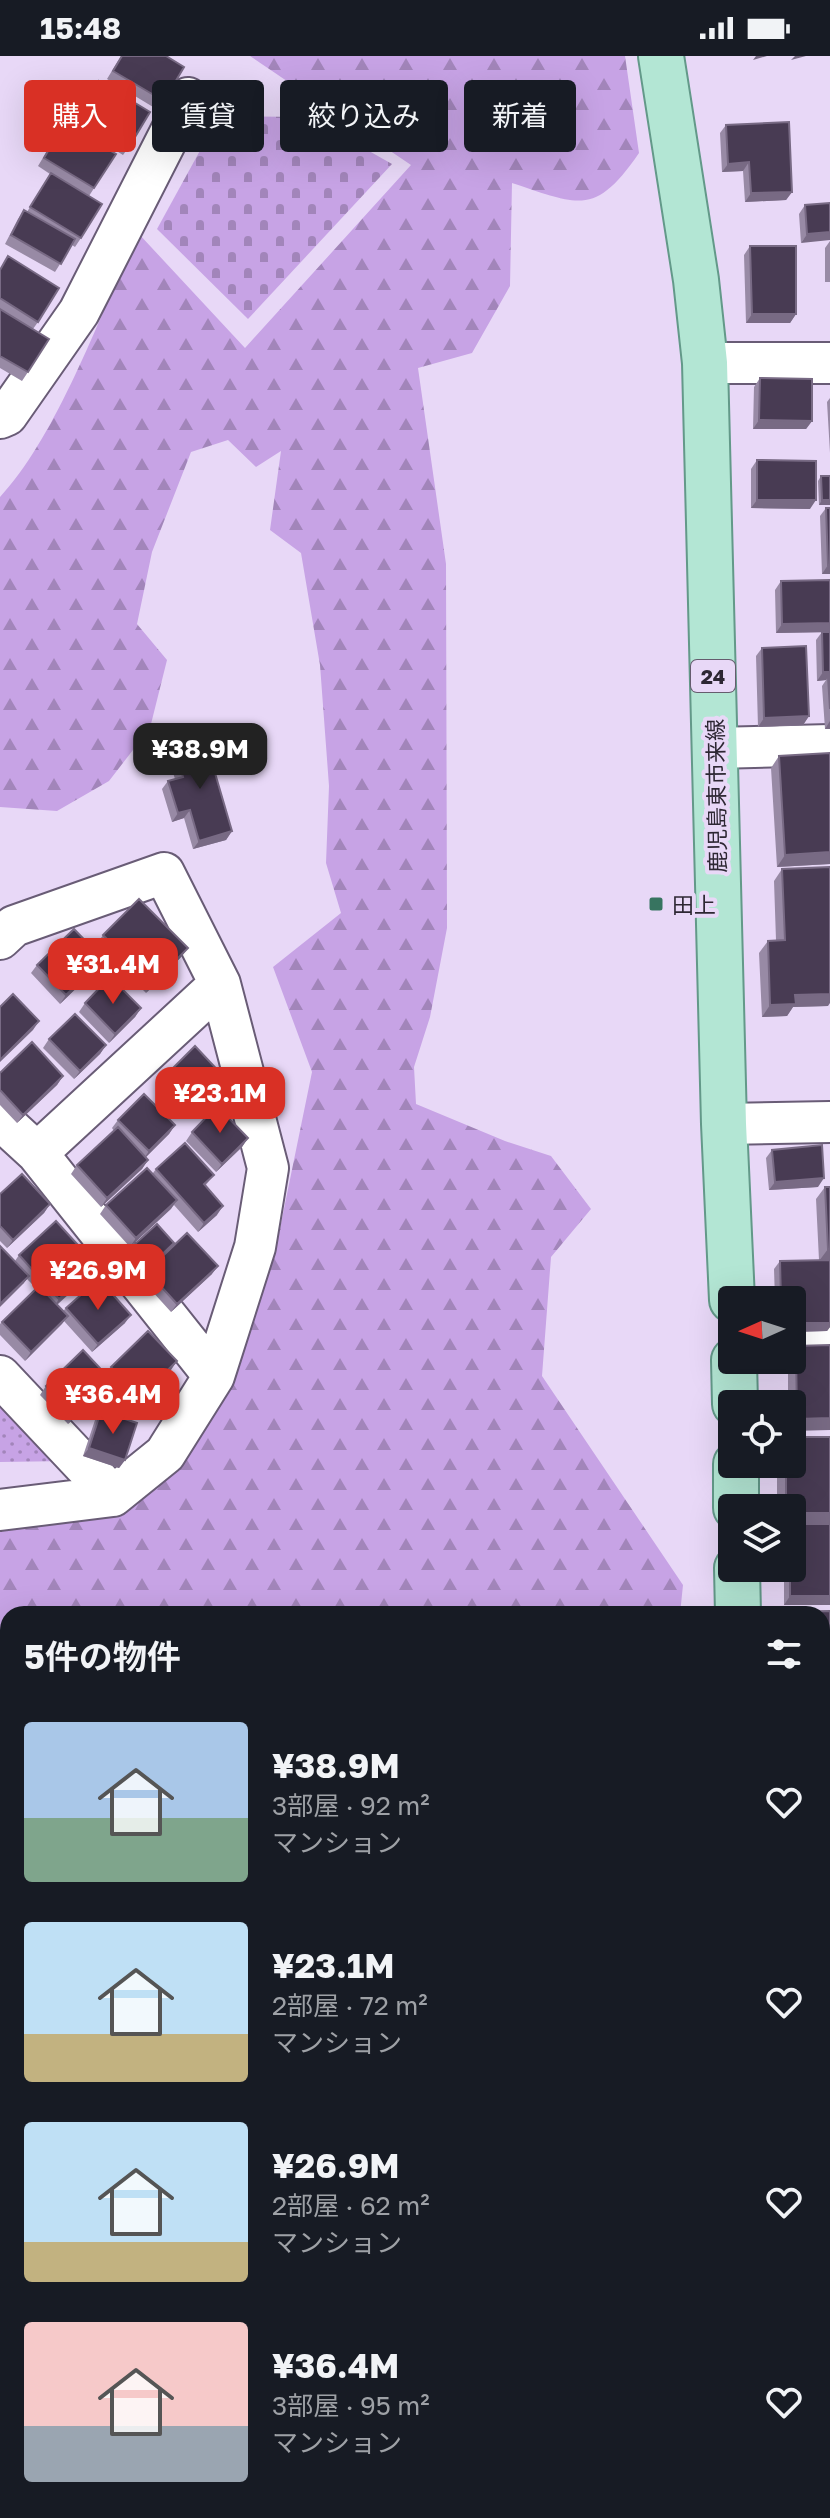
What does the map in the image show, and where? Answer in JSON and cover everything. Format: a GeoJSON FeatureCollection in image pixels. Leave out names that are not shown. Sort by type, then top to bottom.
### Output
{"type":"FeatureCollection","features":[{"type":"Feature","properties":{"kind":"main road","name":"鹿児島東市来線"},"geometry":{"type":"LineString","coordinates":[[661,56],[696,280],[705,363],[724,1124],[731,1286]]}},
{"type":"Feature","properties":{"kind":"main road"},"geometry":{"type":"LineString","coordinates":[[737,1582],[738,1606]]}},
{"type":"Feature","properties":{"kind":"street"},"geometry":{"type":"LineString","coordinates":[[0,418],[7,415],[79,312],[160,152]]}},
{"type":"Feature","properties":{"kind":"street"},"geometry":{"type":"LineString","coordinates":[[705,363],[830,363]]}},
{"type":"Feature","properties":{"kind":"street"},"geometry":{"type":"LineString","coordinates":[[715,748],[830,745]]}},
{"type":"Feature","properties":{"kind":"street"},"geometry":{"type":"LineString","coordinates":[[0,939],[14,926],[164,873],[220,984],[268,1168],[255,1247],[214,1376],[165,1454],[113,1496],[0,1510]]}},
{"type":"Feature","properties":{"kind":"street"},"geometry":{"type":"LineString","coordinates":[[37,1153],[220,984]]}},
{"type":"Feature","properties":{"kind":"street"},"geometry":{"type":"LineString","coordinates":[[0,1119],[37,1153],[214,1376]]}},
{"type":"Feature","properties":{"kind":"street"},"geometry":{"type":"LineString","coordinates":[[724,1124],[830,1122]]}},
{"type":"Feature","properties":{"kind":"street"},"geometry":{"type":"LineString","coordinates":[[806,1339],[830,1339]]}},
{"type":"Feature","properties":{"kind":"street"},"geometry":{"type":"LineString","coordinates":[[0,1376],[113,1496]]}},
{"type":"Feature","properties":{"kind":"green space"},"geometry":{"type":"Polygon","coordinates":[[[250,56],[625,56],[639,153],[610,188],[584,200],[554,197],[512,183],[510,286],[472,353],[418,368],[446,564],[447,928],[430,1017],[414,1067],[416,1104],[505,1141],[551,1156],[591,1209],[551,1257],[542,1376],[683,1585],[681,1606],[0,1606],[0,1528],[155,1488],[232,1366],[279,1233],[312,1072],[273,967],[341,913],[326,863],[329,786],[320,665],[301,553],[270,530],[281,451],[256,467],[228,440],[191,452],[152,552],[137,624],[167,660],[150,728],[109,781],[57,811],[0,807],[0,497],[41,441],[59,407],[138,233],[245,348],[411,165],[392,152],[448,152],[448,80],[285,80],[250,56]]]}},
{"type":"Feature","properties":{"kind":"green space"},"geometry":{"type":"Polygon","coordinates":[[[264,116],[280,117],[280,152],[371,152],[392,164],[248,319],[157,229],[199,152],[264,152],[264,116]]]}},
{"type":"Feature","properties":{"kind":"green space"},"geometry":{"type":"Polygon","coordinates":[[[0,1389],[70,1461],[0,1462],[0,1389]]]}},
{"type":"Feature","properties":{"kind":"building"},"geometry":{"type":"Polygon","coordinates":[[[122,56],[166,56],[184,67],[176,80],[152,80],[152,94],[136,85],[136,80],[128,80],[113,71],[122,56]]]}},
{"type":"Feature","properties":{"kind":"building"},"geometry":{"type":"Polygon","coordinates":[[[136,103],[150,112],[136,135],[136,103]]]}},
{"type":"Feature","properties":{"kind":"building"},"geometry":{"type":"Polygon","coordinates":[[[789,122],[792,192],[751,193],[749,162],[728,164],[726,125],[789,122]]]}},
{"type":"Feature","properties":{"kind":"building"},"geometry":{"type":"Polygon","coordinates":[[[47,152],[116,154],[94,188],[44,158],[47,152]]]}},
{"type":"Feature","properties":{"kind":"building"},"geometry":{"type":"Polygon","coordinates":[[[51,173],[102,204],[81,238],[30,207],[51,173]]]}},
{"type":"Feature","properties":{"kind":"building"},"geometry":{"type":"Polygon","coordinates":[[[830,203],[830,232],[807,234],[805,205],[830,203]]]}},
{"type":"Feature","properties":{"kind":"building"},"geometry":{"type":"Polygon","coordinates":[[[24,210],[75,239],[61,264],[11,235],[24,210]]]}},
{"type":"Feature","properties":{"kind":"building"},"geometry":{"type":"Polygon","coordinates":[[[750,246],[796,246],[796,314],[752,314],[750,246]]]}},
{"type":"Feature","properties":{"kind":"building"},"geometry":{"type":"Polygon","coordinates":[[[8,256],[59,288],[38,322],[0,298],[0,270],[8,256]]]}},
{"type":"Feature","properties":{"kind":"building"},"geometry":{"type":"Polygon","coordinates":[[[0,309],[49,339],[28,372],[0,356],[0,309]]]}},
{"type":"Feature","properties":{"kind":"building"},"geometry":{"type":"Polygon","coordinates":[[[760,378],[812,379],[812,421],[759,420],[760,378]]]}},
{"type":"Feature","properties":{"kind":"building"},"geometry":{"type":"Polygon","coordinates":[[[757,460],[816,461],[816,500],[757,500],[757,460]]]}},
{"type":"Feature","properties":{"kind":"building"},"geometry":{"type":"Polygon","coordinates":[[[821,476],[830,476],[830,500],[822,500],[821,476]]]}},
{"type":"Feature","properties":{"kind":"building"},"geometry":{"type":"Polygon","coordinates":[[[826,508],[830,508],[830,565],[828,565],[826,508]]]}},
{"type":"Feature","properties":{"kind":"building"},"geometry":{"type":"Polygon","coordinates":[[[830,580],[830,623],[782,624],[781,581],[830,580]]]}},
{"type":"Feature","properties":{"kind":"building"},"geometry":{"type":"Polygon","coordinates":[[[822,632],[830,632],[830,672],[823,672],[822,632]]]}},
{"type":"Feature","properties":{"kind":"building"},"geometry":{"type":"Polygon","coordinates":[[[806,646],[809,716],[764,718],[762,648],[806,646]]]}},
{"type":"Feature","properties":{"kind":"building"},"geometry":{"type":"Polygon","coordinates":[[[205,739],[232,831],[199,841],[190,810],[178,813],[168,781],[183,777],[174,748],[205,739]]]}},
{"type":"Feature","properties":{"kind":"building"},"geometry":{"type":"Polygon","coordinates":[[[830,753],[830,852],[785,855],[779,756],[830,753]]]}},
{"type":"Feature","properties":{"kind":"building"},"geometry":{"type":"Polygon","coordinates":[[[830,867],[830,994],[795,995],[796,1004],[770,1005],[768,941],[785,940],[782,869],[830,867]]]}},
{"type":"Feature","properties":{"kind":"building"},"geometry":{"type":"Polygon","coordinates":[[[139,899],[188,948],[152,984],[103,935],[139,899]]]}},
{"type":"Feature","properties":{"kind":"building"},"geometry":{"type":"Polygon","coordinates":[[[74,929],[103,959],[66,995],[37,965],[74,929]]]}},
{"type":"Feature","properties":{"kind":"building"},"geometry":{"type":"Polygon","coordinates":[[[110,977],[141,1008],[115,1034],[85,1003],[110,977]]]}},
{"type":"Feature","properties":{"kind":"building"},"geometry":{"type":"Polygon","coordinates":[[[13,994],[39,1021],[0,1060],[0,1007],[13,994]]]}},
{"type":"Feature","properties":{"kind":"building"},"geometry":{"type":"Polygon","coordinates":[[[75,1014],[106,1045],[80,1071],[49,1039],[75,1014]]]}},
{"type":"Feature","properties":{"kind":"building"},"geometry":{"type":"Polygon","coordinates":[[[32,1042],[63,1076],[23,1115],[0,1090],[0,1073],[32,1042]]]}},
{"type":"Feature","properties":{"kind":"building"},"geometry":{"type":"Polygon","coordinates":[[[195,1046],[225,1078],[199,1103],[169,1072],[195,1046]]]}},
{"type":"Feature","properties":{"kind":"building"},"geometry":{"type":"Polygon","coordinates":[[[144,1094],[175,1125],[149,1151],[118,1120],[144,1094]]]}},
{"type":"Feature","properties":{"kind":"building"},"geometry":{"type":"Polygon","coordinates":[[[217,1106],[248,1138],[222,1164],[192,1132],[217,1106]]]}},
{"type":"Feature","properties":{"kind":"building"},"geometry":{"type":"Polygon","coordinates":[[[118,1127],[148,1160],[107,1198],[77,1165],[118,1127]]]}},
{"type":"Feature","properties":{"kind":"building"},"geometry":{"type":"Polygon","coordinates":[[[185,1143],[214,1175],[204,1184],[223,1206],[204,1223],[156,1169],[185,1143]]]}},
{"type":"Feature","properties":{"kind":"building"},"geometry":{"type":"Polygon","coordinates":[[[822,1145],[824,1178],[775,1182],[772,1150],[822,1145]]]}},
{"type":"Feature","properties":{"kind":"building"},"geometry":{"type":"Polygon","coordinates":[[[147,1168],[177,1200],[136,1238],[106,1205],[147,1168]]]}},
{"type":"Feature","properties":{"kind":"building"},"geometry":{"type":"Polygon","coordinates":[[[22,1174],[50,1204],[13,1240],[0,1226],[0,1194],[22,1174]]]}},
{"type":"Feature","properties":{"kind":"building"},"geometry":{"type":"Polygon","coordinates":[[[825,1187],[830,1187],[830,1249],[828,1249],[825,1187]]]}},
{"type":"Feature","properties":{"kind":"building"},"geometry":{"type":"Polygon","coordinates":[[[56,1221],[97,1266],[59,1299],[19,1255],[56,1221]]]}},
{"type":"Feature","properties":{"kind":"building"},"geometry":{"type":"Polygon","coordinates":[[[157,1224],[174,1243],[153,1263],[135,1244],[157,1224]]]}},
{"type":"Feature","properties":{"kind":"building"},"geometry":{"type":"Polygon","coordinates":[[[187,1233],[218,1266],[177,1304],[147,1271],[187,1233]]]}},
{"type":"Feature","properties":{"kind":"building"},"geometry":{"type":"Polygon","coordinates":[[[0,1246],[29,1276],[0,1304],[0,1246]]]}},
{"type":"Feature","properties":{"kind":"building"},"geometry":{"type":"Polygon","coordinates":[[[830,1260],[830,1323],[806,1323],[806,1286],[781,1286],[780,1261],[830,1260]]]}},
{"type":"Feature","properties":{"kind":"building"},"geometry":{"type":"Polygon","coordinates":[[[99,1279],[131,1315],[98,1344],[66,1308],[99,1279]]]}},
{"type":"Feature","properties":{"kind":"building"},"geometry":{"type":"Polygon","coordinates":[[[39,1286],[68,1316],[31,1352],[2,1322],[39,1286]]]}},
{"type":"Feature","properties":{"kind":"building"},"geometry":{"type":"Polygon","coordinates":[[[148,1331],[177,1361],[140,1397],[111,1367],[148,1331]]]}},
{"type":"Feature","properties":{"kind":"building"},"geometry":{"type":"Polygon","coordinates":[[[830,1345],[830,1418],[806,1419],[806,1390],[797,1390],[796,1374],[806,1374],[806,1346],[830,1345]]]}},
{"type":"Feature","properties":{"kind":"building"},"geometry":{"type":"Polygon","coordinates":[[[83,1350],[111,1380],[74,1416],[46,1386],[83,1350]]]}},
{"type":"Feature","properties":{"kind":"building"},"geometry":{"type":"Polygon","coordinates":[[[101,1411],[137,1423],[125,1460],[89,1448],[101,1411]]]}},
{"type":"Feature","properties":{"kind":"building"},"geometry":{"type":"Polygon","coordinates":[[[806,1437],[830,1437],[830,1513],[806,1513],[806,1494],[786,1494],[786,1478],[806,1478],[806,1437]]]}},
{"type":"Feature","properties":{"kind":"building"},"geometry":{"type":"Polygon","coordinates":[[[806,1524],[830,1524],[830,1596],[790,1596],[790,1582],[806,1582],[806,1524]]]}},
{"type":"Feature","properties":{"kind":"place","name":"田上"},"geometry":{"type":"Point","coordinates":[656,904]}}]}
